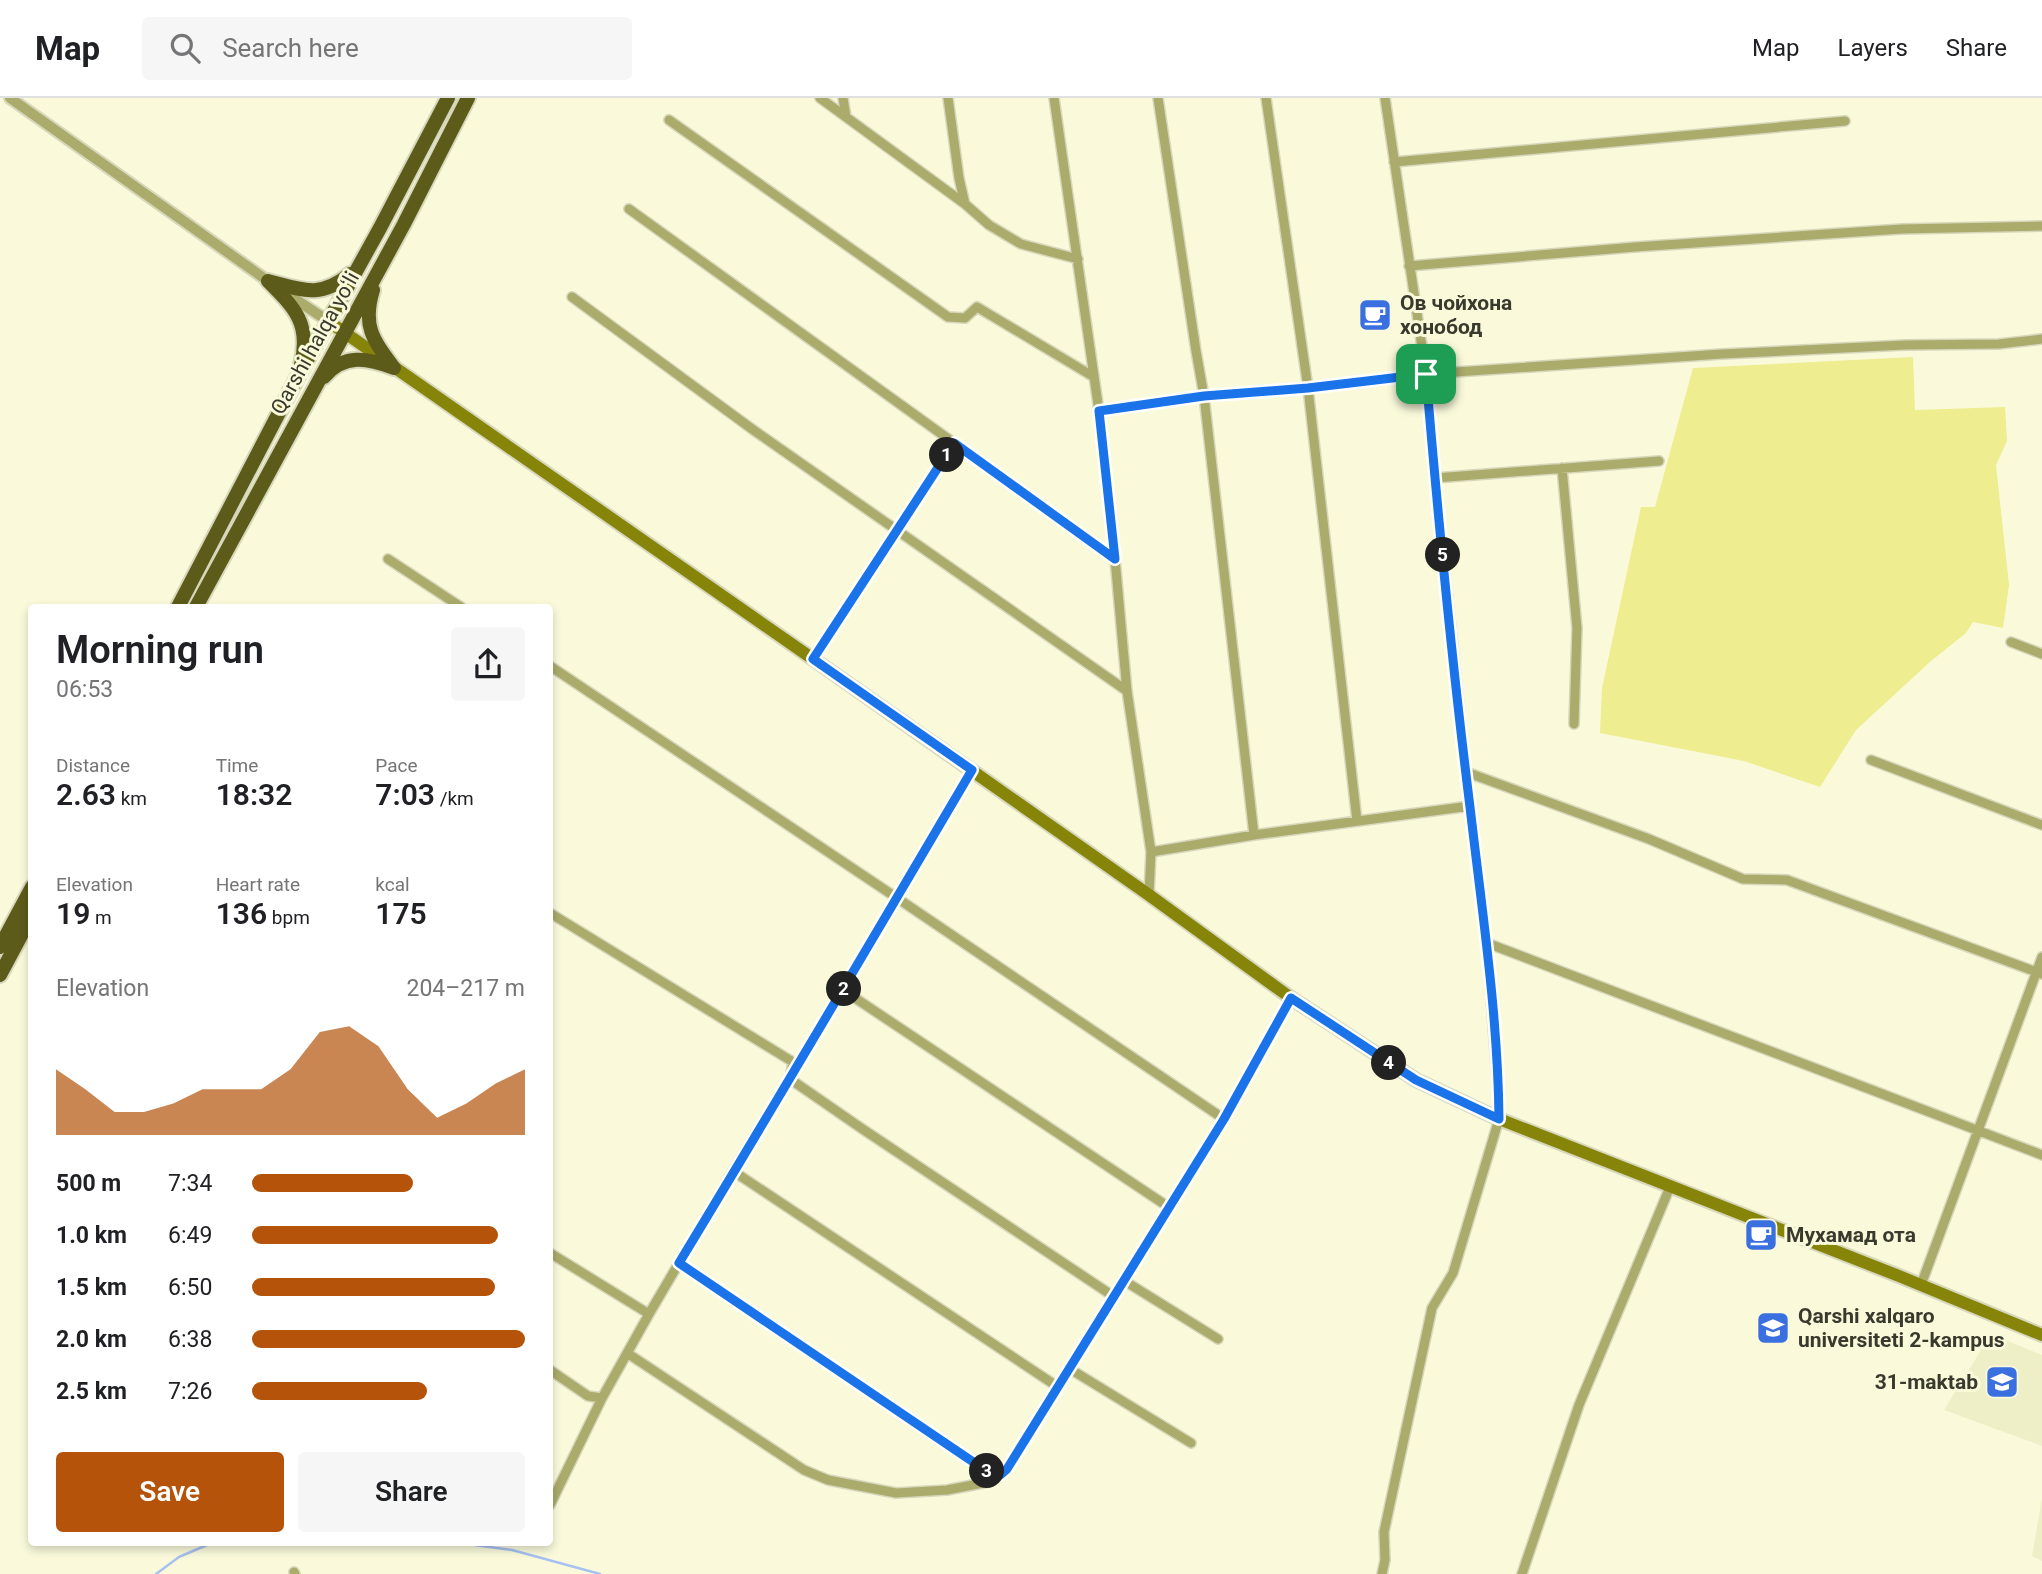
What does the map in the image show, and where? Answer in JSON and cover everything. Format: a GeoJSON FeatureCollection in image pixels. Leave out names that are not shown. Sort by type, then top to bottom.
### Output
{"type":"FeatureCollection","features":[{"type":"Feature","properties":{"kind":"highway","name":"Qarshi halqa yoʻli"},"geometry":{"type":"LineString","coordinates":[[180,604],[297,378],[448,98]]}},
{"type":"Feature","properties":{"kind":"highway","name":"Qarshi halqa yoʻli"},"geometry":{"type":"LineString","coordinates":[[198,604],[381,266],[468,98]]}},
{"type":"Feature","properties":{"kind":"highway"},"geometry":{"type":"LineString","coordinates":[[268,281],[317,292],[337,285],[359,266]]}},
{"type":"Feature","properties":{"kind":"highway"},"geometry":{"type":"LineString","coordinates":[[381,266],[368,317],[374,342],[394,368]]}},
{"type":"Feature","properties":{"kind":"highway"},"geometry":{"type":"LineString","coordinates":[[268,281],[295,308],[304,334],[297,378]]}},
{"type":"Feature","properties":{"kind":"highway"},"geometry":{"type":"LineString","coordinates":[[312,392],[332,367],[344,361],[367,360],[394,368]]}},
{"type":"Feature","properties":{"kind":"highway"},"geometry":{"type":"LineString","coordinates":[[0,975],[28,898]]}},
{"type":"Feature","properties":{"kind":"highway"},"geometry":{"type":"LineString","coordinates":[[0,947],[28,919]]}},
{"type":"Feature","properties":{"kind":"main road"},"geometry":{"type":"LineString","coordinates":[[328,321],[972,770],[1291,998],[1416,1080],[1499,1119],[2042,1335]]}},
{"type":"Feature","properties":{"kind":"street"},"geometry":{"type":"LineString","coordinates":[[10,98],[328,321]]}},
{"type":"Feature","properties":{"kind":"street"},"geometry":{"type":"LineString","coordinates":[[820,98],[965,204],[989,225],[1021,244],[1077,259]]}},
{"type":"Feature","properties":{"kind":"street"},"geometry":{"type":"LineString","coordinates":[[843,98],[846,117]]}},
{"type":"Feature","properties":{"kind":"street"},"geometry":{"type":"LineString","coordinates":[[948,98],[965,204]]}},
{"type":"Feature","properties":{"kind":"street"},"geometry":{"type":"LineString","coordinates":[[1054,98],[1099,411],[1127,691],[1151,852],[1149,895]]}},
{"type":"Feature","properties":{"kind":"street"},"geometry":{"type":"LineString","coordinates":[[1158,98],[1204,396],[1254,835]]}},
{"type":"Feature","properties":{"kind":"street"},"geometry":{"type":"LineString","coordinates":[[1266,98],[1308,388],[1357,821]]}},
{"type":"Feature","properties":{"kind":"street"},"geometry":{"type":"LineString","coordinates":[[1382,1574],[1385,1560],[1384,1532],[1432,1308],[1453,1273],[1499,1119],[1487,943],[1469,806],[1426,374],[1385,98]]}},
{"type":"Feature","properties":{"kind":"street"},"geometry":{"type":"LineString","coordinates":[[669,120],[948,317],[965,318],[977,307],[1094,377]]}},
{"type":"Feature","properties":{"kind":"street"},"geometry":{"type":"LineString","coordinates":[[1394,162],[1845,121]]}},
{"type":"Feature","properties":{"kind":"street"},"geometry":{"type":"LineString","coordinates":[[629,209],[1115,559]]}},
{"type":"Feature","properties":{"kind":"street"},"geometry":{"type":"LineString","coordinates":[[1409,266],[1902,229],[2042,226]]}},
{"type":"Feature","properties":{"kind":"street"},"geometry":{"type":"LineString","coordinates":[[572,297],[897,532],[1127,691]]}},
{"type":"Feature","properties":{"kind":"street"},"geometry":{"type":"LineString","coordinates":[[1099,411],[1204,396],[1308,388],[1426,374],[1722,354],[1905,345],[1999,344],[2042,339]]}},
{"type":"Feature","properties":{"kind":"street"},"geometry":{"type":"LineString","coordinates":[[813,659],[954,443]]}},
{"type":"Feature","properties":{"kind":"street"},"geometry":{"type":"LineString","coordinates":[[1435,478],[1659,461]]}},
{"type":"Feature","properties":{"kind":"street"},"geometry":{"type":"LineString","coordinates":[[1562,468],[1577,628],[1574,724]]}},
{"type":"Feature","properties":{"kind":"street"},"geometry":{"type":"LineString","coordinates":[[388,559],[456,604]]}},
{"type":"Feature","properties":{"kind":"street"},"geometry":{"type":"LineString","coordinates":[[2011,642],[2042,654]]}},
{"type":"Feature","properties":{"kind":"street"},"geometry":{"type":"LineString","coordinates":[[553,668],[1224,1119]]}},
{"type":"Feature","properties":{"kind":"street"},"geometry":{"type":"LineString","coordinates":[[1871,760],[2042,825]]}},
{"type":"Feature","properties":{"kind":"street"},"geometry":{"type":"LineString","coordinates":[[553,1499],[601,1398],[649,1314],[972,770]]}},
{"type":"Feature","properties":{"kind":"street"},"geometry":{"type":"LineString","coordinates":[[1466,772],[1649,839],[1743,879],[1787,880],[2039,973]]}},
{"type":"Feature","properties":{"kind":"street"},"geometry":{"type":"LineString","coordinates":[[1151,852],[1469,806]]}},
{"type":"Feature","properties":{"kind":"street"},"geometry":{"type":"LineString","coordinates":[[553,915],[793,1062],[790,1079]]}},
{"type":"Feature","properties":{"kind":"street"},"geometry":{"type":"LineString","coordinates":[[1487,943],[2042,1155]]}},
{"type":"Feature","properties":{"kind":"street"},"geometry":{"type":"LineString","coordinates":[[1921,1285],[1977,1129],[2039,973],[2042,957]]}},
{"type":"Feature","properties":{"kind":"street"},"geometry":{"type":"LineString","coordinates":[[843,990],[1170,1208]]}},
{"type":"Feature","properties":{"kind":"street"},"geometry":{"type":"LineString","coordinates":[[627,1353],[804,1470],[828,1480],[896,1493],[947,1490],[988,1482],[1007,1469],[1070,1369],[1224,1119],[1291,998]]}},
{"type":"Feature","properties":{"kind":"street"},"geometry":{"type":"LineString","coordinates":[[790,1079],[1113,1296]]}},
{"type":"Feature","properties":{"kind":"street"},"geometry":{"type":"LineString","coordinates":[[733,1171],[1058,1387]]}},
{"type":"Feature","properties":{"kind":"street"},"geometry":{"type":"LineString","coordinates":[[1522,1574],[1579,1405],[1670,1186]]}},
{"type":"Feature","properties":{"kind":"street"},"geometry":{"type":"LineString","coordinates":[[553,1255],[649,1314]]}},
{"type":"Feature","properties":{"kind":"street"},"geometry":{"type":"LineString","coordinates":[[679,1263],[974,1463],[988,1472],[1000,1475]]}},
{"type":"Feature","properties":{"kind":"street"},"geometry":{"type":"LineString","coordinates":[[1124,1280],[1218,1339]]}},
{"type":"Feature","properties":{"kind":"street"},"geometry":{"type":"LineString","coordinates":[[1070,1369],[1191,1443]]}},
{"type":"Feature","properties":{"kind":"street"},"geometry":{"type":"LineString","coordinates":[[553,1372],[588,1396],[601,1398]]}},
{"type":"Feature","properties":{"kind":"shaded area"},"geometry":{"type":"Polygon","coordinates":[[[1913,357],[1915,410],[2005,407],[2007,441],[1996,465],[2009,585],[2003,628],[1973,622],[1966,633],[1931,661],[1856,730],[1820,787],[1744,761],[1600,733],[1602,688],[1641,507],[1655,507],[1693,368],[1913,357]]]}},
{"type":"Feature","properties":{"kind":"shaded area","name":"31-maktab"},"geometry":{"type":"Polygon","coordinates":[[[1991,1334],[2042,1355],[2042,1446],[1944,1410],[1991,1334]]]}},
{"type":"Feature","properties":{"kind":"shaded area"},"geometry":{"type":"Polygon","coordinates":[[[2042,1498],[2042,1561],[2032,1556],[2042,1498]]]}},
{"type":"Feature","properties":{"kind":"waterway"},"geometry":{"type":"LineString","coordinates":[[156,1574],[179,1557],[205,1546]]}},
{"type":"Feature","properties":{"kind":"waterway"},"geometry":{"type":"LineString","coordinates":[[482,1546],[512,1550],[600,1574]]}},
{"type":"Feature","properties":{"kind":"place","name":"Ов чойхона хонобод"},"geometry":{"type":"Point","coordinates":[1375,315]}},
{"type":"Feature","properties":{"kind":"place","name":"Мухамад ота"},"geometry":{"type":"Point","coordinates":[1761,1235]}},
{"type":"Feature","properties":{"kind":"place","name":"Qarshi xalqaro universiteti 2-kampus"},"geometry":{"type":"Point","coordinates":[1773,1328]}},
{"type":"Feature","properties":{"kind":"place","name":"31-maktab"},"geometry":{"type":"Point","coordinates":[2002,1382]}},
{"type":"Feature","properties":{"kind":"route"},"geometry":{"type":"LineString","coordinates":[[1426,374],[1469,806],[1487,943],[1499,1119],[1416,1080],[1291,998],[1224,1119],[1007,1469],[1000,1475],[988,1472],[679,1263],[972,770],[813,659],[954,443],[1115,559],[1099,411],[1204,396],[1308,388],[1426,374]]}}]}
